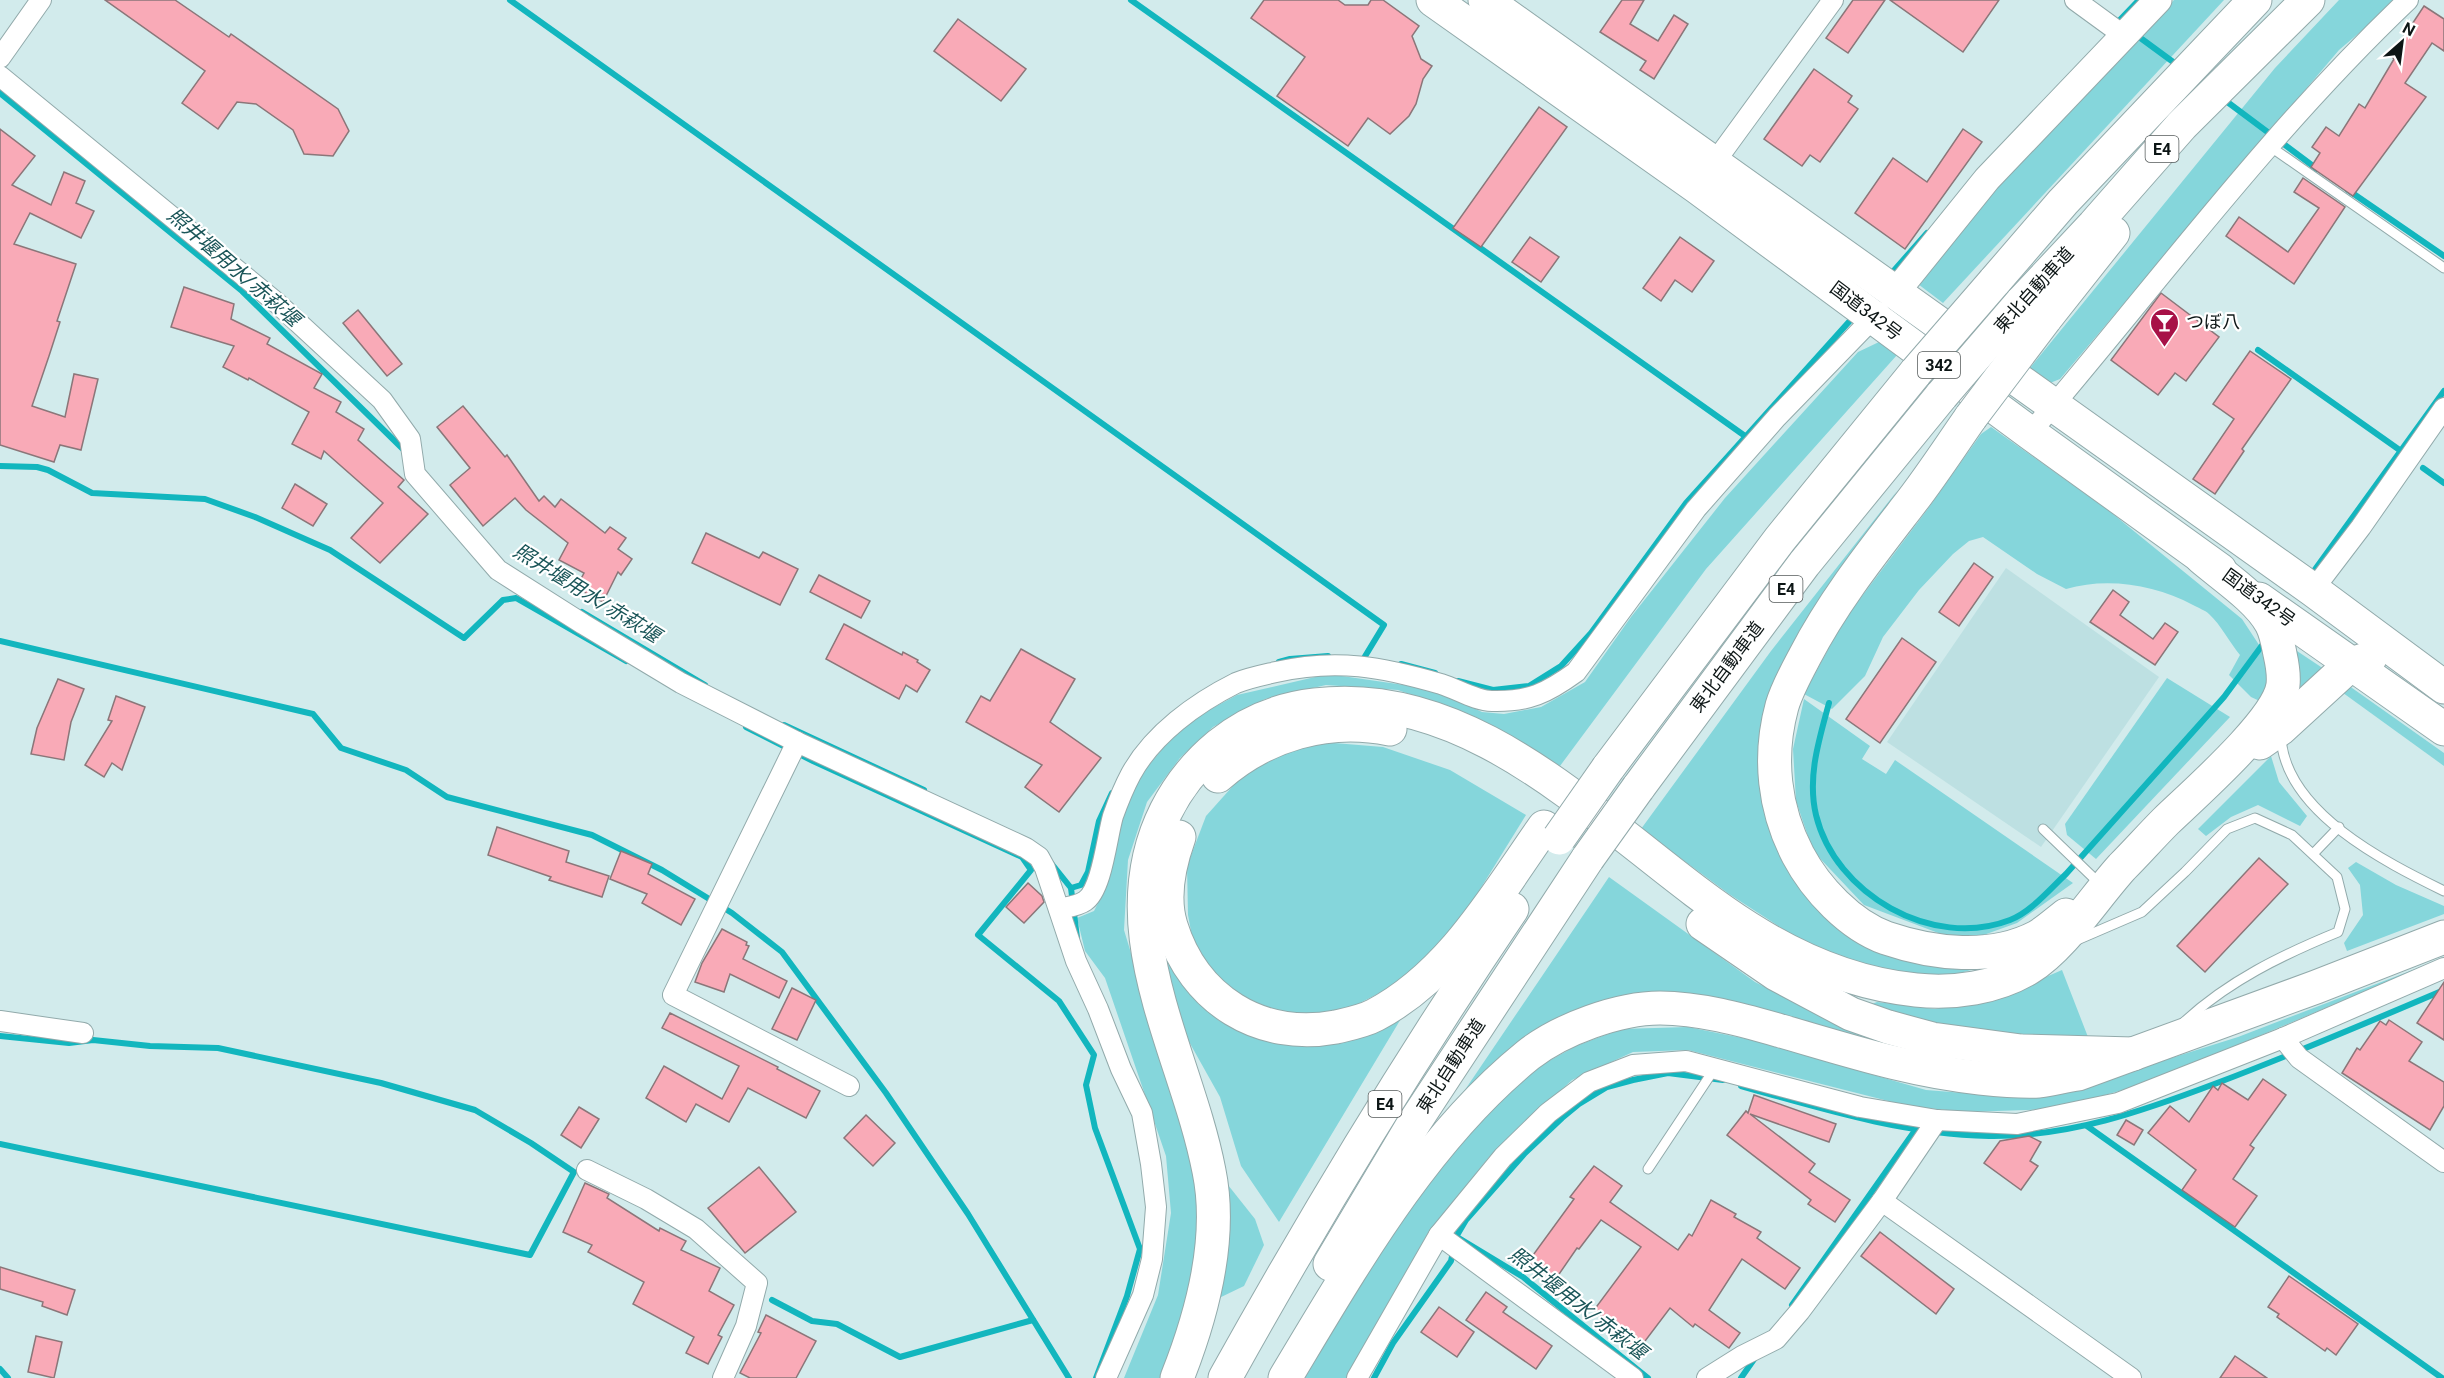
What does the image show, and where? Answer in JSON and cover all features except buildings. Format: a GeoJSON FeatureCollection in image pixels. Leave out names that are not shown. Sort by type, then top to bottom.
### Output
{"type":"FeatureCollection","features":[{"type":"Feature","properties":{"kind":"highway","name":"国道342号"},"geometry":{"type":"LineString","coordinates":[[1433,0],[1706,175]]}},
{"type":"Feature","properties":{"kind":"highway","name":"国道342号"},"geometry":{"type":"LineString","coordinates":[[1485,0],[1706,175],[1885,305],[2054,405],[2313,590],[2441,688]]}},
{"type":"Feature","properties":{"kind":"highway","name":"東北自動車道"},"geometry":{"type":"LineString","coordinates":[[1225,1378],[1327,1197],[1456,992],[1552,833],[1601,763],[1916,372],[2063,202],[2255,0]]}},
{"type":"Feature","properties":{"kind":"highway","name":"東北自動車道"},"geometry":{"type":"LineString","coordinates":[[1265,1378],[1305,1305],[1414,1123],[1588,858],[1804,564],[1942,395],[2033,311],[2094,225],[2182,125],[2308,0]]}},
{"type":"Feature","properties":{"kind":"highway","name":"国道342号"},"geometry":{"type":"LineString","coordinates":[[1885,305],[2030,433],[2444,729]]}},
{"type":"Feature","properties":{"kind":"highway"},"geometry":{"type":"LineString","coordinates":[[2033,311],[1971,417],[1916,496],[1840,597],[1798,669],[1782,705],[1777,737],[1775,775],[1779,809],[1789,837],[1804,867],[1826,894],[1851,918],[1881,936],[1913,947],[1947,952],[1984,951],[2017,945],[2037,936],[2104,888]]}},
{"type":"Feature","properties":{"kind":"highway"},"geometry":{"type":"LineString","coordinates":[[1177,1378],[1199,1313],[1210,1260],[1213,1220],[1210,1173],[1184,1078],[1162,1011],[1148,954],[1143,897],[1147,859],[1157,828],[1192,769],[1222,742],[1260,719],[1291,707],[1335,702],[1402,709],[1440,721],[1479,738],[1552,781],[1701,896],[1749,929],[1792,954],[1822,967],[1876,985],[1921,991],[1963,990],[2009,979],[2050,952],[2104,888],[2162,825],[2226,765],[2278,700],[2283,685],[2282,661],[2273,627],[2261,610],[2202,558]]}},
{"type":"Feature","properties":{"kind":"highway"},"geometry":{"type":"LineString","coordinates":[[2226,765],[2280,729],[2351,664],[2395,651]]}},
{"type":"Feature","properties":{"kind":"highway"},"geometry":{"type":"LineString","coordinates":[[1552,833],[1435,971],[1406,996],[1373,1016],[1347,1025],[1316,1030],[1287,1030],[1253,1020],[1224,1004],[1199,981],[1182,954],[1170,924],[1167,895],[1169,864],[1180,834],[1194,807],[1213,781],[1236,761],[1263,744],[1292,734],[1316,727],[1379,727],[1412,734],[1482,763],[1529,792],[1743,953],[1776,974],[1851,1014],[1932,1039],[1975,1046],[2021,1051],[2147,1049]]}},
{"type":"Feature","properties":{"kind":"highway"},"geometry":{"type":"LineString","coordinates":[[1285,1378],[1379,1228],[1443,1139],[1478,1100],[1530,1054],[1582,1025],[1620,1014],[1660,1008],[1730,1017],[1900,1065],[1948,1074],[2038,1081],[2078,1074],[2444,937]]}},
{"type":"Feature","properties":{"kind":"street"},"geometry":{"type":"LineString","coordinates":[[0,58],[41,0]]}},
{"type":"Feature","properties":{"kind":"street"},"geometry":{"type":"LineString","coordinates":[[1706,175],[1833,0]]}},
{"type":"Feature","properties":{"kind":"street"},"geometry":{"type":"LineString","coordinates":[[2075,0],[2123,34]]}},
{"type":"Feature","properties":{"kind":"street"},"geometry":{"type":"LineString","coordinates":[[1059,909],[1084,902],[1094,891],[1113,816],[1132,773],[1144,755],[1163,733],[1192,710],[1239,682],[1305,666],[1362,666],[1409,675],[1490,702],[1527,699],[1551,690],[1576,672],[1696,509],[1777,417],[1885,305],[1987,179],[2123,34],[2158,0]]}},
{"type":"Feature","properties":{"kind":"street"},"geometry":{"type":"LineString","coordinates":[[2030,433],[2268,145],[2367,39],[2408,0]]}},
{"type":"Feature","properties":{"kind":"street"},"geometry":{"type":"LineString","coordinates":[[0,76],[277,303],[382,400],[410,439],[415,474],[498,570],[681,682],[798,742],[1026,848],[1039,857],[1045,868],[1076,962],[1142,1113],[1151,1164],[1156,1207],[1152,1259],[1143,1295],[1106,1378]]}},
{"type":"Feature","properties":{"kind":"street"},"geometry":{"type":"LineString","coordinates":[[2313,590],[2361,527],[2444,408]]}},
{"type":"Feature","properties":{"kind":"street"},"geometry":{"type":"LineString","coordinates":[[798,742],[673,995],[849,1086]]}},
{"type":"Feature","properties":{"kind":"street"},"geometry":{"type":"LineString","coordinates":[[1357,1378],[1439,1235],[1503,1157],[1548,1113],[1589,1082],[1633,1065],[1686,1061],[1860,1107],[1937,1120],[2018,1124],[2118,1103],[2283,1038],[2444,968]]}},
{"type":"Feature","properties":{"kind":"street"},"geometry":{"type":"LineString","coordinates":[[0,1021],[83,1033]]}},
{"type":"Feature","properties":{"kind":"street"},"geometry":{"type":"LineString","coordinates":[[2283,1038],[2299,1058],[2444,1162]]}},
{"type":"Feature","properties":{"kind":"street"},"geometry":{"type":"LineString","coordinates":[[1707,1378],[1742,1356],[1776,1339],[1800,1311],[1882,1201],[1937,1120]]}},
{"type":"Feature","properties":{"kind":"street"},"geometry":{"type":"LineString","coordinates":[[587,1170],[646,1199],[696,1229],[757,1283],[746,1326],[723,1378]]}},
{"type":"Feature","properties":{"kind":"street"},"geometry":{"type":"LineString","coordinates":[[1882,1201],[2131,1378]]}},
{"type":"Feature","properties":{"kind":"street"},"geometry":{"type":"LineString","coordinates":[[1439,1235],[1633,1378]]}},
{"type":"Feature","properties":{"kind":"lane"},"geometry":{"type":"LineString","coordinates":[[2268,145],[2444,268]]}},
{"type":"Feature","properties":{"kind":"lane"},"geometry":{"type":"LineString","coordinates":[[2280,729],[2282,753],[2293,780],[2319,810],[2384,861],[2444,891]]}},
{"type":"Feature","properties":{"kind":"lane"},"geometry":{"type":"LineString","coordinates":[[2050,952],[2142,912],[2186,872],[2227,829],[2255,818],[2292,835],[2337,877],[2345,909],[2338,932],[2288,952],[2241,978],[2147,1049]]}},
{"type":"Feature","properties":{"kind":"lane"},"geometry":{"type":"LineString","coordinates":[[2313,854],[2338,827]]}},
{"type":"Feature","properties":{"kind":"lane"},"geometry":{"type":"LineString","coordinates":[[2043,829],[2104,888]]}},
{"type":"Feature","properties":{"kind":"lane"},"geometry":{"type":"LineString","coordinates":[[1648,1170],[1715,1068]]}},
{"type":"Feature","properties":{"kind":"shaded area"},"geometry":{"type":"Polygon","coordinates":[[[2174,0],[2224,0],[1943,303],[1918,284],[2013,164],[2174,0]]]}},
{"type":"Feature","properties":{"kind":"shaded area"},"geometry":{"type":"Polygon","coordinates":[[[2339,0],[2398,0],[2339,50],[2060,379],[2050,383],[2030,368],[2275,68],[2339,0]]]}},
{"type":"Feature","properties":{"kind":"shaded area"},"geometry":{"type":"Polygon","coordinates":[[[1879,342],[1897,355],[1706,569],[1560,766],[1481,720],[1398,690],[1326,685],[1265,699],[1213,727],[1180,758],[1147,802],[1128,860],[1124,930],[1193,1158],[1199,1208],[1198,1257],[1168,1362],[1160,1378],[1124,1378],[1158,1295],[1171,1213],[1166,1156],[1105,978],[1085,951],[1077,918],[1094,911],[1106,887],[1116,835],[1135,782],[1183,724],[1237,695],[1328,674],[1432,689],[1482,712],[1504,714],[1541,707],[1585,682],[1631,617],[1725,498],[1858,352],[1879,342]]]}},
{"type":"Feature","properties":{"kind":"shaded area"},"geometry":{"type":"Polygon","coordinates":[[[1991,427],[2108,510],[2242,619],[2267,657],[2272,685],[2264,703],[2251,697],[2229,675],[2240,655],[2218,623],[2206,611],[2163,592],[2131,585],[2098,584],[2066,589],[2037,574],[1983,537],[1969,541],[1953,554],[1919,590],[1883,637],[1865,676],[1832,709],[1804,694],[1844,620],[1981,434],[1991,427]]]}},
{"type":"Feature","properties":{"kind":"shaded area"},"geometry":{"type":"Polygon","coordinates":[[[1897,491],[1833,589],[1763,782],[1859,935],[2000,962],[1942,978],[1874,970],[1803,942],[1729,894],[1641,829],[1771,651],[1897,491]]]}},
{"type":"Feature","properties":{"kind":"shaded area"},"geometry":{"type":"Polygon","coordinates":[[[2006,568],[2159,677],[2041,847],[1887,742],[2006,568]]]}},
{"type":"Feature","properties":{"kind":"shaded area"},"geometry":{"type":"Polygon","coordinates":[[[2291,647],[2327,671],[2284,713],[2291,647]]]}},
{"type":"Feature","properties":{"kind":"shaded area"},"geometry":{"type":"Polygon","coordinates":[[[2167,678],[2230,717],[2096,859],[2067,835],[2065,824],[2167,678]]]}},
{"type":"Feature","properties":{"kind":"shaded area"},"geometry":{"type":"Polygon","coordinates":[[[2345,683],[2444,753],[2444,766],[2339,690],[2345,683]]]}},
{"type":"Feature","properties":{"kind":"shaded area"},"geometry":{"type":"Polygon","coordinates":[[[1804,699],[1870,746],[1862,759],[1886,774],[1895,760],[2073,883],[2017,923],[1978,937],[1941,934],[1864,905],[1813,851],[1796,801],[1793,749],[1804,699]]]}},
{"type":"Feature","properties":{"kind":"shaded area"},"geometry":{"type":"Polygon","coordinates":[[[1322,742],[1383,747],[1450,770],[1526,815],[1474,899],[1434,950],[1395,985],[1354,1006],[1320,1015],[1286,1014],[1252,1003],[1216,976],[1194,947],[1188,915],[1187,866],[1206,816],[1240,778],[1278,756],[1322,742]]]}},
{"type":"Feature","properties":{"kind":"shaded area"},"geometry":{"type":"Polygon","coordinates":[[[2271,756],[2279,782],[2307,816],[2300,826],[2258,805],[2231,817],[2206,836],[2198,829],[2271,756]]]}},
{"type":"Feature","properties":{"kind":"shaded area"},"geometry":{"type":"Polygon","coordinates":[[[2356,862],[2396,885],[2444,906],[2444,914],[2347,951],[2344,943],[2363,915],[2360,885],[2348,868],[2356,862]]]}},
{"type":"Feature","properties":{"kind":"shaded area"},"geometry":{"type":"Polygon","coordinates":[[[1609,877],[1755,982],[1825,1018],[1913,1048],[1913,1056],[1672,993],[1450,1112],[1609,877]]]}},
{"type":"Feature","properties":{"kind":"shaded area"},"geometry":{"type":"Polygon","coordinates":[[[1155,948],[1165,948],[1180,982],[1218,1020],[1273,1041],[1402,1017],[1279,1222],[1241,1166],[1220,1097],[1178,1022],[1155,948]]]}},
{"type":"Feature","properties":{"kind":"shaded area"},"geometry":{"type":"Polygon","coordinates":[[[2444,958],[2150,1082],[2057,1109],[1966,1112],[1908,1106],[1688,1050],[1633,1052],[1572,1080],[1489,1157],[1428,1233],[1346,1378],[1305,1378],[1330,1331],[1403,1215],[1489,1110],[1538,1067],[1576,1046],[1621,1029],[1688,1027],[1752,1040],[1926,1090],[1989,1095],[2073,1089],[2238,1037],[2444,958]]]}},
{"type":"Feature","properties":{"kind":"shaded area"},"geometry":{"type":"Polygon","coordinates":[[[2062,970],[2088,1037],[1949,1033],[1872,1004],[1877,1002],[1935,1009],[2011,992],[2062,970]]]}},
{"type":"Feature","properties":{"kind":"shaded area"},"geometry":{"type":"Polygon","coordinates":[[[1224,1185],[1228,1185],[1255,1219],[1264,1245],[1244,1286],[1217,1299],[1224,1185]]]}},
{"type":"Feature","properties":{"kind":"waterway"},"geometry":{"type":"LineString","coordinates":[[510,0],[1384,625],[1364,658]]}},
{"type":"Feature","properties":{"kind":"waterway"},"geometry":{"type":"LineString","coordinates":[[1131,0],[1745,436]]}},
{"type":"Feature","properties":{"kind":"waterway"},"geometry":{"type":"LineString","coordinates":[[2115,25],[2139,0]]}},
{"type":"Feature","properties":{"kind":"waterway"},"geometry":{"type":"LineString","coordinates":[[2135,34],[2180,67]]}},
{"type":"Feature","properties":{"kind":"waterway","name":"照井堰用水/赤萩堰"},"geometry":{"type":"LineString","coordinates":[[0,93],[242,291],[406,452]]}},
{"type":"Feature","properties":{"kind":"waterway"},"geometry":{"type":"LineString","coordinates":[[2222,98],[2317,169]]}},
{"type":"Feature","properties":{"kind":"waterway"},"geometry":{"type":"LineString","coordinates":[[2348,190],[2444,256]]}},
{"type":"Feature","properties":{"kind":"waterway"},"geometry":{"type":"LineString","coordinates":[[1890,275],[1927,233]]}},
{"type":"Feature","properties":{"kind":"waterway"},"geometry":{"type":"LineString","coordinates":[[1458,681],[1493,690],[1529,686],[1561,666],[1591,633],[1686,503],[1856,314]]}},
{"type":"Feature","properties":{"kind":"waterway"},"geometry":{"type":"LineString","coordinates":[[2258,350],[2401,451]]}},
{"type":"Feature","properties":{"kind":"waterway"},"geometry":{"type":"LineString","coordinates":[[2311,575],[2444,391]]}},
{"type":"Feature","properties":{"kind":"waterway"},"geometry":{"type":"LineString","coordinates":[[0,466],[37,467],[48,470],[92,493],[205,499],[255,517],[330,550],[464,638],[503,600],[516,598],[626,661]]}},
{"type":"Feature","properties":{"kind":"waterway"},"geometry":{"type":"LineString","coordinates":[[2423,468],[2444,483]]}},
{"type":"Feature","properties":{"kind":"waterway","name":"照井堰用水/赤萩堰"},"geometry":{"type":"LineString","coordinates":[[582,612],[705,685]]}},
{"type":"Feature","properties":{"kind":"waterway"},"geometry":{"type":"LineString","coordinates":[[1829,703],[1815,759],[1814,801],[1816,815],[1827,843],[1843,869],[1865,891],[1891,908],[1919,921],[1949,927],[1980,927],[2010,920],[2025,912],[2066,874],[2224,697],[2266,640]]}},
{"type":"Feature","properties":{"kind":"waterway"},"geometry":{"type":"LineString","coordinates":[[0,641],[313,714],[341,748],[406,770],[447,797],[592,835],[662,870],[732,913],[782,952],[886,1093],[968,1214],[1069,1378]]}},
{"type":"Feature","properties":{"kind":"waterway"},"geometry":{"type":"LineString","coordinates":[[1279,662],[1328,656]]}},
{"type":"Feature","properties":{"kind":"waterway"},"geometry":{"type":"LineString","coordinates":[[1401,664],[1435,673]]}},
{"type":"Feature","properties":{"kind":"waterway","name":"照井堰用水/赤萩堰"},"geometry":{"type":"LineString","coordinates":[[784,725],[924,790]]}},
{"type":"Feature","properties":{"kind":"waterway"},"geometry":{"type":"LineString","coordinates":[[746,727],[813,761],[1022,857],[1031,870],[978,935],[1059,1001],[1094,1055],[1086,1085],[1095,1128],[1140,1249],[1127,1296],[1096,1378]]}},
{"type":"Feature","properties":{"kind":"waterway"},"geometry":{"type":"LineString","coordinates":[[1071,888],[1081,885],[1088,872],[1099,821],[1112,793]]}},
{"type":"Feature","properties":{"kind":"waterway","name":"照井堰用水/赤萩堰"},"geometry":{"type":"LineString","coordinates":[[1051,863],[1071,888],[1077,938]]}},
{"type":"Feature","properties":{"kind":"waterway"},"geometry":{"type":"LineString","coordinates":[[1741,1086],[1864,1119],[1925,1131],[1989,1136],[2048,1132],[2106,1120],[2189,1093],[2303,1049],[2444,990]]}},
{"type":"Feature","properties":{"kind":"waterway"},"geometry":{"type":"LineString","coordinates":[[0,1036],[69,1043],[93,1040],[150,1046],[218,1048],[381,1083],[475,1110],[574,1172],[530,1255],[0,1144]]}},
{"type":"Feature","properties":{"kind":"waterway"},"geometry":{"type":"LineString","coordinates":[[1374,1378],[1393,1343],[1451,1261],[1456,1237],[1466,1220],[1525,1153],[1562,1118],[1579,1104],[1607,1087],[1633,1080],[1668,1073],[1723,1080]]}},
{"type":"Feature","properties":{"kind":"waterway"},"geometry":{"type":"LineString","coordinates":[[2087,1126],[2442,1378]]}},
{"type":"Feature","properties":{"kind":"waterway"},"geometry":{"type":"LineString","coordinates":[[1792,1305],[1916,1129]]}},
{"type":"Feature","properties":{"kind":"waterway","name":"照井堰用水/赤萩堰"},"geometry":{"type":"LineString","coordinates":[[1457,1237],[1523,1277],[1648,1378]]}},
{"type":"Feature","properties":{"kind":"waterway"},"geometry":{"type":"LineString","coordinates":[[772,1300],[812,1321],[837,1324],[900,1357],[1033,1320]]}},
{"type":"Feature","properties":{"kind":"waterway"},"geometry":{"type":"LineString","coordinates":[[1741,1378],[1757,1355]]}},
{"type":"Feature","properties":{"kind":"waterway"},"geometry":{"type":"LineString","coordinates":[[0,1369],[8,1378]]}},
{"type":"Feature","properties":{"kind":"place","name":"つぼ八"},"geometry":{"type":"Point","coordinates":[2165,348]}}]}
